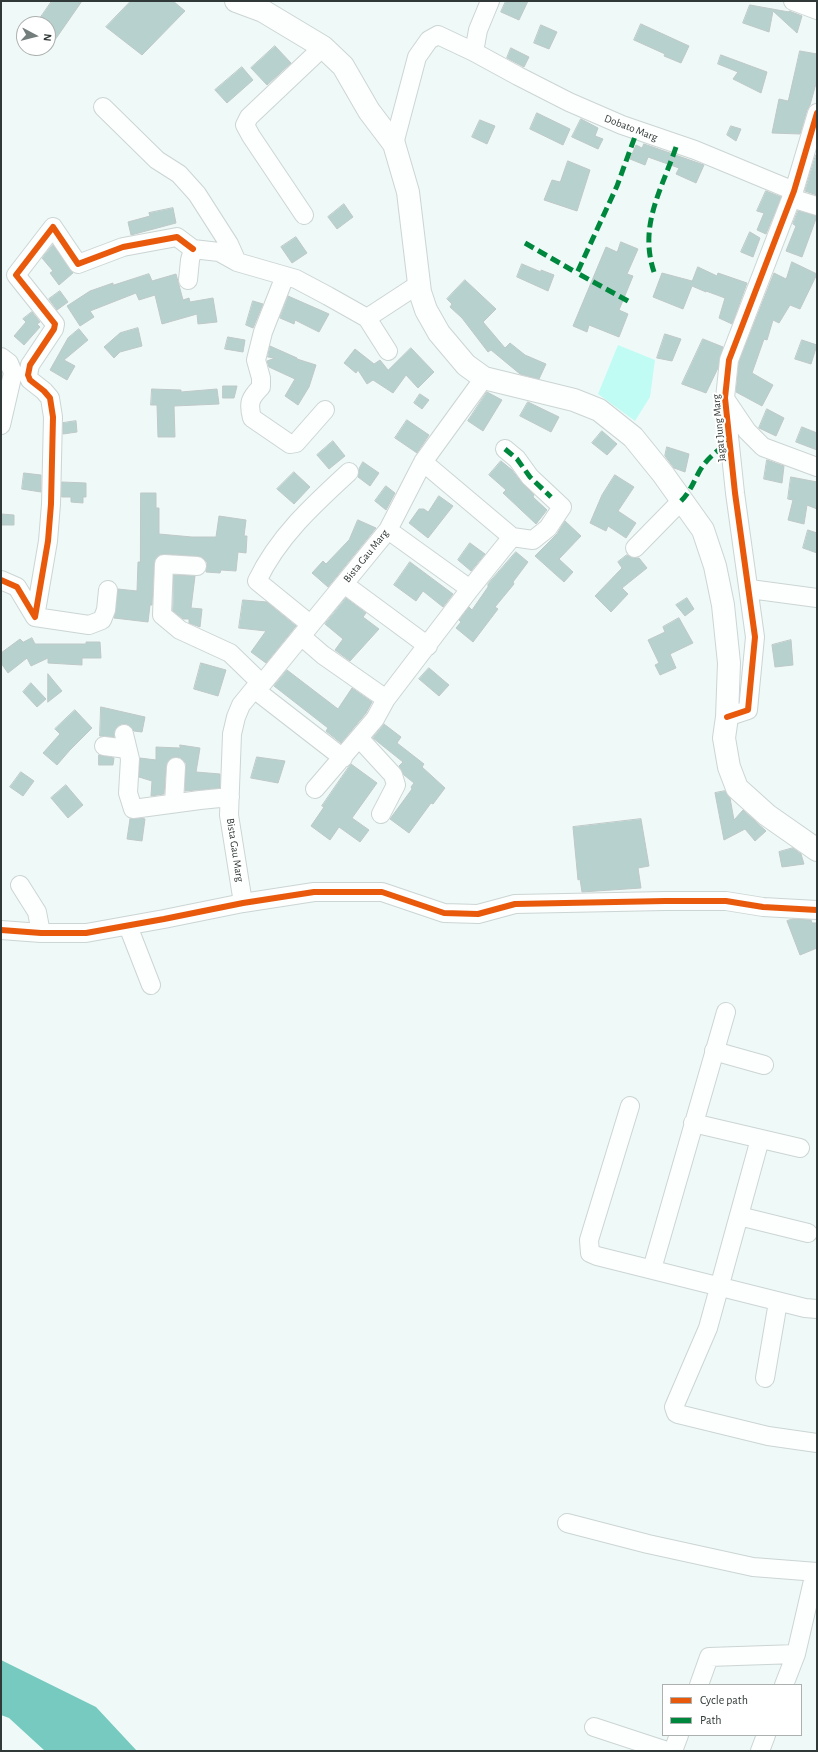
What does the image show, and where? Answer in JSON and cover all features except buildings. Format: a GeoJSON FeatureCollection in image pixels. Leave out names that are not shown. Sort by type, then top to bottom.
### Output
{"type":"FeatureCollection","features":[{"type":"Feature","properties":{"kind":"main road"},"geometry":{"type":"LineString","coordinates":[[236,1],[263,11],[323,47],[343,66],[369,111],[394,144],[408,192],[419,284],[426,310],[439,333],[466,365],[484,378],[574,400],[599,410],[633,437],[663,474],[703,530],[715,566],[723,605],[729,663],[728,717],[724,738],[729,767],[737,788],[767,815],[817,850]]}},
{"type":"Feature","properties":{"kind":"street"},"geometry":{"type":"LineString","coordinates":[[474,52],[478,30],[490,1]]}},
{"type":"Feature","properties":{"kind":"street"},"geometry":{"type":"LineString","coordinates":[[794,1],[817,10]]}},
{"type":"Feature","properties":{"kind":"street","name":"Dobato Marg"},"geometry":{"type":"LineString","coordinates":[[394,144],[417,57],[429,40],[438,35],[474,52],[518,76],[622,125],[695,150],[817,206]]}},
{"type":"Feature","properties":{"kind":"street"},"geometry":{"type":"LineString","coordinates":[[304,215],[251,136],[246,125],[249,117],[323,47]]}},
{"type":"Feature","properties":{"kind":"street"},"geometry":{"type":"LineString","coordinates":[[103,107],[157,160],[179,174],[197,194],[229,244],[237,262]]}},
{"type":"Feature","properties":{"kind":"street","name":"Jagat Jung Marg"},"geometry":{"type":"LineString","coordinates":[[728,717],[748,710],[756,637],[735,493],[725,398],[729,360],[793,194],[817,113]]}},
{"type":"Feature","properties":{"kind":"street"},"geometry":{"type":"LineString","coordinates":[[1,425],[21,374],[30,365],[54,329],[54,324],[16,275],[53,227],[78,264],[123,247],[177,237],[193,249],[218,252],[237,262],[296,279],[367,318],[388,351]]}},
{"type":"Feature","properties":{"kind":"street"},"geometry":{"type":"LineString","coordinates":[[188,280],[190,260],[193,249]]}},
{"type":"Feature","properties":{"kind":"street"},"geometry":{"type":"LineString","coordinates":[[285,276],[263,332],[256,360],[261,378],[261,387],[251,397],[250,408],[252,418],[290,444],[296,443],[325,410]]}},
{"type":"Feature","properties":{"kind":"street"},"geometry":{"type":"LineString","coordinates":[[367,318],[419,284]]}},
{"type":"Feature","properties":{"kind":"street"},"geometry":{"type":"LineString","coordinates":[[1,357],[44,391],[50,398],[53,417],[51,504],[48,541],[36,618]]}},
{"type":"Feature","properties":{"kind":"street","name":"Bista Gau Marg"},"geometry":{"type":"LineString","coordinates":[[244,903],[229,815],[233,726],[241,706],[388,530],[423,462],[484,378]]}},
{"type":"Feature","properties":{"kind":"street"},"geometry":{"type":"LineString","coordinates":[[725,398],[747,431],[763,447],[817,467]]}},
{"type":"Feature","properties":{"kind":"street"},"geometry":{"type":"LineString","coordinates":[[423,462],[512,538],[533,540],[548,528],[562,507],[530,477],[517,459],[505,449]]}},
{"type":"Feature","properties":{"kind":"street"},"geometry":{"type":"LineString","coordinates":[[349,472],[302,516],[280,542],[264,566],[257,581],[306,630],[323,655],[386,699]]}},
{"type":"Feature","properties":{"kind":"street"},"geometry":{"type":"LineString","coordinates":[[635,548],[681,501]]}},
{"type":"Feature","properties":{"kind":"street"},"geometry":{"type":"LineString","coordinates":[[388,530],[470,589]]}},
{"type":"Feature","properties":{"kind":"street"},"geometry":{"type":"LineString","coordinates":[[315,789],[375,719],[386,699],[428,646],[470,589],[512,538]]}},
{"type":"Feature","properties":{"kind":"street"},"geometry":{"type":"LineString","coordinates":[[198,566],[164,564],[162,615],[180,630],[230,653],[258,687],[343,758]]}},
{"type":"Feature","properties":{"kind":"street"},"geometry":{"type":"LineString","coordinates":[[1,580],[17,588],[36,618]]}},
{"type":"Feature","properties":{"kind":"street"},"geometry":{"type":"LineString","coordinates":[[344,584],[428,646]]}},
{"type":"Feature","properties":{"kind":"street"},"geometry":{"type":"LineString","coordinates":[[750,589],[817,598]]}},
{"type":"Feature","properties":{"kind":"street"},"geometry":{"type":"LineString","coordinates":[[36,618],[89,625],[102,620],[106,610],[108,590]]}},
{"type":"Feature","properties":{"kind":"street"},"geometry":{"type":"LineString","coordinates":[[359,738],[393,775],[396,784],[381,814]]}},
{"type":"Feature","properties":{"kind":"street"},"geometry":{"type":"LineString","coordinates":[[104,746],[126,741],[130,759],[128,794],[133,809],[230,797]]}},
{"type":"Feature","properties":{"kind":"street"},"geometry":{"type":"LineString","coordinates":[[174,803],[176,767]]}},
{"type":"Feature","properties":{"kind":"street"},"geometry":{"type":"LineString","coordinates":[[20,885],[37,912],[41,933]]}},
{"type":"Feature","properties":{"kind":"street"},"geometry":{"type":"LineString","coordinates":[[1,930],[41,933],[86,933],[244,903],[314,892],[382,892],[444,913],[478,914],[515,904],[666,901],[726,901],[763,907],[817,910]]}},
{"type":"Feature","properties":{"kind":"street"},"geometry":{"type":"LineString","coordinates":[[128,926],[151,985]]}},
{"type":"Feature","properties":{"kind":"street"},"geometry":{"type":"LineString","coordinates":[[652,1269],[726,1012]]}},
{"type":"Feature","properties":{"kind":"street"},"geometry":{"type":"LineString","coordinates":[[714,1051],[764,1065]]}},
{"type":"Feature","properties":{"kind":"street"},"geometry":{"type":"LineString","coordinates":[[630,1106],[588,1240],[590,1253],[778,1302],[817,1309]]}},
{"type":"Feature","properties":{"kind":"street"},"geometry":{"type":"LineString","coordinates":[[693,1124],[800,1148]]}},
{"type":"Feature","properties":{"kind":"street"},"geometry":{"type":"LineString","coordinates":[[760,1139],[708,1328],[674,1407],[676,1413],[768,1436],[817,1443]]}},
{"type":"Feature","properties":{"kind":"street"},"geometry":{"type":"LineString","coordinates":[[739,1216],[808,1233]]}},
{"type":"Feature","properties":{"kind":"street"},"geometry":{"type":"LineString","coordinates":[[765,1378],[778,1302]]}},
{"type":"Feature","properties":{"kind":"street"},"geometry":{"type":"LineString","coordinates":[[567,1523],[648,1544],[753,1567],[816,1572],[796,1654],[784,1684]]}},
{"type":"Feature","properties":{"kind":"street"},"geometry":{"type":"LineString","coordinates":[[699,1684],[709,1658],[796,1654]]}},
{"type":"Feature","properties":{"kind":"street"},"geometry":{"type":"LineString","coordinates":[[594,1727],[667,1751]]}},
{"type":"Feature","properties":{"kind":"street"},"geometry":{"type":"LineString","coordinates":[[673,1751],[679,1736]]}},
{"type":"Feature","properties":{"kind":"street"},"geometry":{"type":"LineString","coordinates":[[760,1751],[766,1736]]}},
{"type":"Feature","properties":{"kind":"shaded area"},"geometry":{"type":"Polygon","coordinates":[[[618,345],[655,360],[650,397],[635,421],[598,394],[618,345]]]}},
{"type":"Feature","properties":{"kind":"shaded area"},"geometry":{"type":"Polygon","coordinates":[[[1,1660],[96,1707],[137,1751],[45,1751],[9,1718],[1,1715],[1,1660]]]}},
{"type":"Feature","properties":{"kind":"marked path"},"geometry":{"type":"LineString","coordinates":[[628,301],[577,273],[617,186],[637,131]]}},
{"type":"Feature","properties":{"kind":"marked path"},"geometry":{"type":"LineString","coordinates":[[654,272],[650,255],[649,238],[651,222],[654,206],[677,144]]}},
{"type":"Feature","properties":{"kind":"marked path"},"geometry":{"type":"LineString","coordinates":[[525,243],[577,273]]}},
{"type":"Feature","properties":{"kind":"marked path"},"geometry":{"type":"LineString","coordinates":[[681,501],[689,491],[705,463],[729,442]]}},
{"type":"Feature","properties":{"kind":"marked path"},"geometry":{"type":"LineString","coordinates":[[505,449],[517,459],[530,477],[551,497]]}},
{"type":"Feature","properties":{"kind":"cycle path"},"geometry":{"type":"LineString","coordinates":[[727,717],[748,710],[755,637],[735,493],[725,398],[729,360],[794,191],[817,113]]}},
{"type":"Feature","properties":{"kind":"cycle path"},"geometry":{"type":"LineString","coordinates":[[1,580],[17,587],[35,617],[48,541],[51,504],[53,417],[50,398],[30,380],[28,375],[30,365],[54,329],[55,324],[16,275],[53,227],[78,264],[123,247],[177,237],[193,249]]}},
{"type":"Feature","properties":{"kind":"cycle path"},"geometry":{"type":"LineString","coordinates":[[1,930],[41,933],[86,933],[243,903],[314,892],[382,892],[444,913],[478,914],[515,904],[665,901],[726,901],[763,907],[817,910]]}}]}
